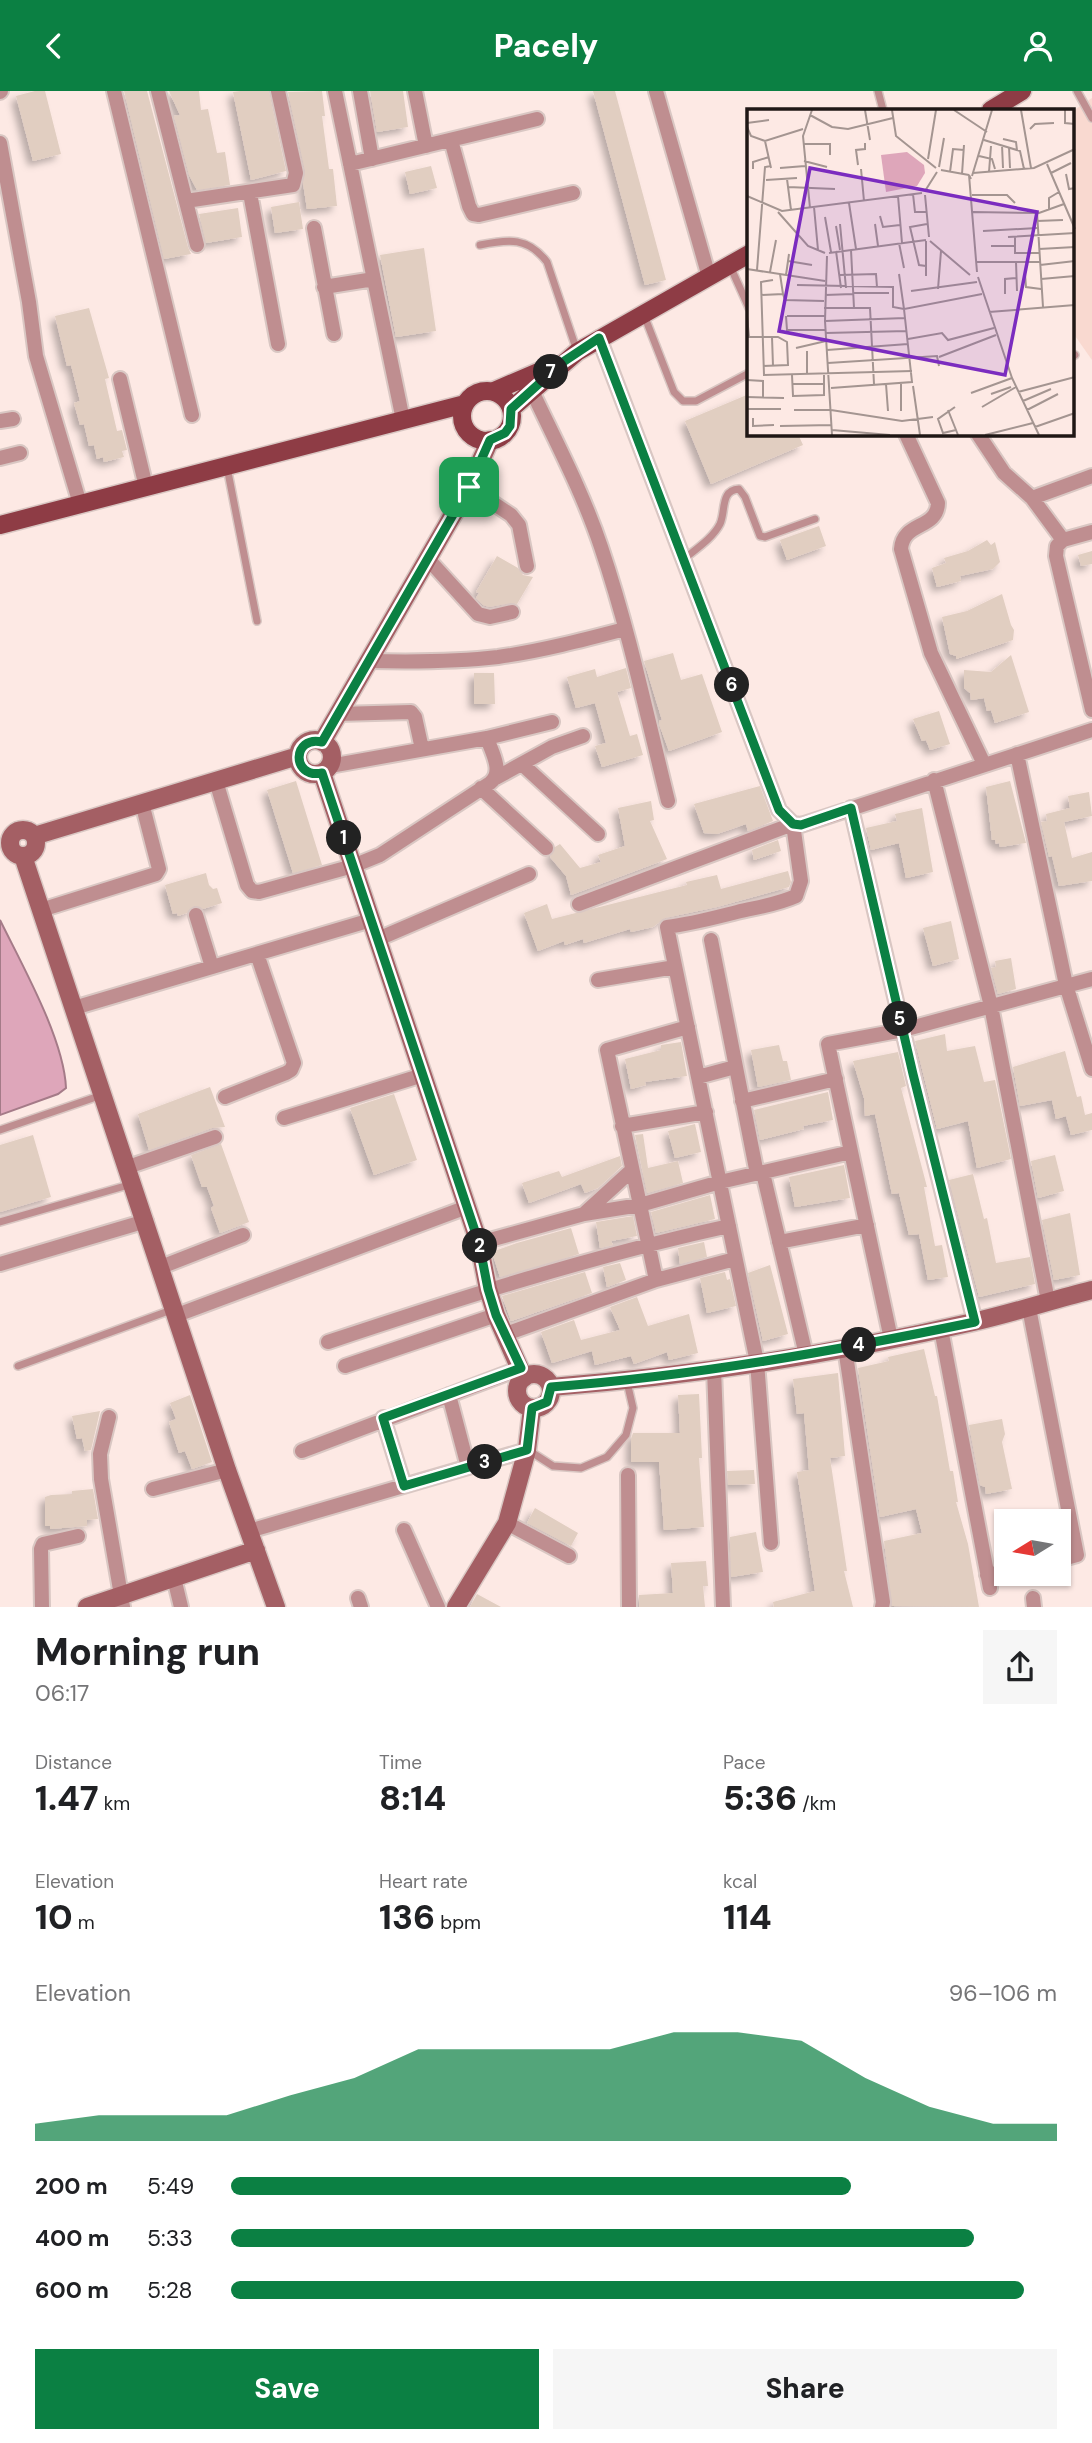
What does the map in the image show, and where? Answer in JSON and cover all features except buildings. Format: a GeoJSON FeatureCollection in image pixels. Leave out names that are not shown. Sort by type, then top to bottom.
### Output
{"type":"FeatureCollection","features":[{"type":"Feature","properties":{"kind":"main road"},"geometry":{"type":"LineString","coordinates":[[993,109],[1022,91]]}},
{"type":"Feature","properties":{"kind":"main road"},"geometry":{"type":"LineString","coordinates":[[511,409],[570,357],[599,338],[747,255]]}},
{"type":"Feature","properties":{"kind":"main road"},"geometry":{"type":"LineString","coordinates":[[0,525],[465,404],[478,393],[494,391],[570,357]]}},
{"type":"Feature","properties":{"kind":"main road"},"geometry":{"type":"LineString","coordinates":[[465,404],[465,426],[475,438],[490,440],[505,433],[510,426],[511,409],[505,398],[494,391]]}},
{"type":"Feature","properties":{"kind":"street"},"geometry":{"type":"LineString","coordinates":[[114,91],[192,415]]}},
{"type":"Feature","properties":{"kind":"street"},"geometry":{"type":"LineString","coordinates":[[158,91],[197,245]]}},
{"type":"Feature","properties":{"kind":"street"},"geometry":{"type":"LineString","coordinates":[[186,201],[293,185],[296,173],[278,91]]}},
{"type":"Feature","properties":{"kind":"street"},"geometry":{"type":"LineString","coordinates":[[335,91],[403,420]]}},
{"type":"Feature","properties":{"kind":"street"},"geometry":{"type":"LineString","coordinates":[[360,91],[372,159]]}},
{"type":"Feature","properties":{"kind":"street"},"geometry":{"type":"LineString","coordinates":[[415,91],[426,146]]}},
{"type":"Feature","properties":{"kind":"street"},"geometry":{"type":"LineString","coordinates":[[656,91],[709,277]]}},
{"type":"Feature","properties":{"kind":"street"},"geometry":{"type":"LineString","coordinates":[[351,164],[537,119]]}},
{"type":"Feature","properties":{"kind":"street"},"geometry":{"type":"LineString","coordinates":[[452,140],[473,214],[573,193]]}},
{"type":"Feature","properties":{"kind":"street"},"geometry":{"type":"LineString","coordinates":[[0,143],[36,356],[80,504]]}},
{"type":"Feature","properties":{"kind":"street"},"geometry":{"type":"LineString","coordinates":[[250,193],[278,344]]}},
{"type":"Feature","properties":{"kind":"street"},"geometry":{"type":"LineString","coordinates":[[314,227],[334,334]]}},
{"type":"Feature","properties":{"kind":"street"},"geometry":{"type":"LineString","coordinates":[[324,287],[374,279]]}},
{"type":"Feature","properties":{"kind":"street"},"geometry":{"type":"LineString","coordinates":[[599,338],[779,810],[793,824],[802,881],[796,895],[769,907],[667,927],[757,1361],[771,1543]]}},
{"type":"Feature","properties":{"kind":"street"},"geometry":{"type":"LineString","coordinates":[[120,379],[146,487]]}},
{"type":"Feature","properties":{"kind":"street"},"geometry":{"type":"LineString","coordinates":[[531,391],[568,467],[601,546],[625,629],[668,801]]}},
{"type":"Feature","properties":{"kind":"street"},"geometry":{"type":"LineString","coordinates":[[907,436],[938,503],[937,512],[932,519],[906,533],[901,539],[901,549],[931,653],[984,764]]}},
{"type":"Feature","properties":{"kind":"street"},"geometry":{"type":"LineString","coordinates":[[979,436],[1004,473],[1032,498],[1063,540]]}},
{"type":"Feature","properties":{"kind":"street"},"geometry":{"type":"LineString","coordinates":[[322,742],[469,487],[490,440]]}},
{"type":"Feature","properties":{"kind":"street"},"geometry":{"type":"LineString","coordinates":[[0,458],[20,453]]}},
{"type":"Feature","properties":{"kind":"street"},"geometry":{"type":"LineString","coordinates":[[1032,498],[1092,476]]}},
{"type":"Feature","properties":{"kind":"street"},"geometry":{"type":"LineString","coordinates":[[469,487],[511,515],[519,525],[527,566]]}},
{"type":"Feature","properties":{"kind":"street"},"geometry":{"type":"LineString","coordinates":[[1092,532],[1063,540],[1056,546],[1056,556],[1092,710]]}},
{"type":"Feature","properties":{"kind":"street"},"geometry":{"type":"LineString","coordinates":[[428,559],[478,614],[490,617],[512,613]]}},
{"type":"Feature","properties":{"kind":"street"},"geometry":{"type":"LineString","coordinates":[[369,661],[432,662],[498,657],[562,646],[625,629]]}},
{"type":"Feature","properties":{"kind":"street"},"geometry":{"type":"LineString","coordinates":[[338,714],[411,712],[415,717],[422,750]]}},
{"type":"Feature","properties":{"kind":"street"},"geometry":{"type":"LineString","coordinates":[[298,756],[306,771],[317,774],[326,769],[487,738],[552,722]]}},
{"type":"Feature","properties":{"kind":"street"},"geometry":{"type":"LineString","coordinates":[[579,904],[793,824],[801,825],[1092,730]]}},
{"type":"Feature","properties":{"kind":"street"},"geometry":{"type":"LineString","coordinates":[[216,781],[247,885],[252,891],[259,892],[353,866],[390,849],[496,778],[552,747],[583,736]]}},
{"type":"Feature","properties":{"kind":"street"},"geometry":{"type":"LineString","coordinates":[[487,738],[498,772],[496,778]]}},
{"type":"Feature","properties":{"kind":"street"},"geometry":{"type":"LineString","coordinates":[[34,836],[298,756],[303,746],[312,741],[327,745],[332,755],[326,769],[353,866],[479,1243],[496,1315],[523,1373],[518,1395],[523,1404],[532,1408],[547,1402],[551,1387],[540,1375],[523,1373],[383,1418],[302,1451]]}},
{"type":"Feature","properties":{"kind":"street"},"geometry":{"type":"LineString","coordinates":[[1017,754],[1066,985],[1092,1069]]}},
{"type":"Feature","properties":{"kind":"street"},"geometry":{"type":"LineString","coordinates":[[522,764],[598,834]]}},
{"type":"Feature","properties":{"kind":"street"},"geometry":{"type":"LineString","coordinates":[[934,780],[991,1006],[1048,1301]]}},
{"type":"Feature","properties":{"kind":"street"},"geometry":{"type":"LineString","coordinates":[[481,789],[546,848]]}},
{"type":"Feature","properties":{"kind":"street"},"geometry":{"type":"LineString","coordinates":[[41,910],[156,874],[159,869],[142,803]]}},
{"type":"Feature","properties":{"kind":"street"},"geometry":{"type":"LineString","coordinates":[[851,808],[975,1322]]}},
{"type":"Feature","properties":{"kind":"street"},"geometry":{"type":"LineString","coordinates":[[19,830],[27,830],[34,836],[35,848],[30,854],[23,856],[12,851],[5,837],[19,830]]}},
{"type":"Feature","properties":{"kind":"street"},"geometry":{"type":"LineString","coordinates":[[23,856],[227,1470],[276,1607]]}},
{"type":"Feature","properties":{"kind":"street"},"geometry":{"type":"LineString","coordinates":[[378,939],[529,874]]}},
{"type":"Feature","properties":{"kind":"street"},"geometry":{"type":"LineString","coordinates":[[196,915],[212,967]]}},
{"type":"Feature","properties":{"kind":"street"},"geometry":{"type":"LineString","coordinates":[[74,1008],[371,920]]}},
{"type":"Feature","properties":{"kind":"street"},"geometry":{"type":"LineString","coordinates":[[711,940],[742,1101],[806,1355]]}},
{"type":"Feature","properties":{"kind":"street"},"geometry":{"type":"LineString","coordinates":[[225,1097],[286,1073],[294,1063],[257,954]]}},
{"type":"Feature","properties":{"kind":"street"},"geometry":{"type":"LineString","coordinates":[[597,980],[675,967]]}},
{"type":"Feature","properties":{"kind":"street"},"geometry":{"type":"LineString","coordinates":[[891,1339],[828,1044],[903,1030],[1092,979]]}},
{"type":"Feature","properties":{"kind":"street"},"geometry":{"type":"LineString","coordinates":[[656,1280],[607,1050],[688,1027]]}},
{"type":"Feature","properties":{"kind":"street"},"geometry":{"type":"LineString","coordinates":[[698,1077],[735,1067]]}},
{"type":"Feature","properties":{"kind":"street"},"geometry":{"type":"LineString","coordinates":[[284,1118],[423,1075]]}},
{"type":"Feature","properties":{"kind":"street"},"geometry":{"type":"LineString","coordinates":[[742,1101],[836,1079]]}},
{"type":"Feature","properties":{"kind":"street"},"geometry":{"type":"LineString","coordinates":[[622,1126],[706,1112]]}},
{"type":"Feature","properties":{"kind":"street"},"geometry":{"type":"LineString","coordinates":[[130,1175],[215,1137]]}},
{"type":"Feature","properties":{"kind":"street"},"geometry":{"type":"LineString","coordinates":[[479,1243],[584,1214],[640,1205],[720,1182],[851,1152]]}},
{"type":"Feature","properties":{"kind":"street"},"geometry":{"type":"LineString","coordinates":[[584,1214],[632,1170]]}},
{"type":"Feature","properties":{"kind":"street"},"geometry":{"type":"LineString","coordinates":[[176,1312],[467,1207]]}},
{"type":"Feature","properties":{"kind":"street"},"geometry":{"type":"LineString","coordinates":[[0,1264],[145,1221]]}},
{"type":"Feature","properties":{"kind":"street"},"geometry":{"type":"LineString","coordinates":[[779,1242],[867,1225]]}},
{"type":"Feature","properties":{"kind":"street"},"geometry":{"type":"LineString","coordinates":[[328,1342],[488,1289],[648,1244],[729,1226]]}},
{"type":"Feature","properties":{"kind":"street"},"geometry":{"type":"LineString","coordinates":[[161,1267],[243,1235]]}},
{"type":"Feature","properties":{"kind":"street"},"geometry":{"type":"LineString","coordinates":[[506,1334],[656,1280],[736,1259]]}},
{"type":"Feature","properties":{"kind":"street"},"geometry":{"type":"LineString","coordinates":[[551,1387],[627,1381],[806,1355],[975,1322],[1092,1290]]}},
{"type":"Feature","properties":{"kind":"street"},"geometry":{"type":"LineString","coordinates":[[1029,1308],[1068,1509]]}},
{"type":"Feature","properties":{"kind":"street"},"geometry":{"type":"LineString","coordinates":[[345,1366],[496,1315]]}},
{"type":"Feature","properties":{"kind":"street"},"geometry":{"type":"LineString","coordinates":[[941,1329],[989,1581],[994,1578]]}},
{"type":"Feature","properties":{"kind":"street"},"geometry":{"type":"LineString","coordinates":[[845,1348],[882,1607]]}},
{"type":"Feature","properties":{"kind":"street"},"geometry":{"type":"LineString","coordinates":[[714,1369],[723,1607]]}},
{"type":"Feature","properties":{"kind":"street"},"geometry":{"type":"LineString","coordinates":[[449,1395],[468,1467]]}},
{"type":"Feature","properties":{"kind":"street"},"geometry":{"type":"LineString","coordinates":[[456,1607],[507,1523],[527,1450],[532,1408]]}},
{"type":"Feature","properties":{"kind":"street"},"geometry":{"type":"LineString","coordinates":[[109,1417],[100,1454],[101,1479],[121,1604]]}},
{"type":"Feature","properties":{"kind":"street"},"geometry":{"type":"LineString","coordinates":[[383,1418],[404,1486]]}},
{"type":"Feature","properties":{"kind":"street"},"geometry":{"type":"LineString","coordinates":[[249,1531],[527,1450]]}},
{"type":"Feature","properties":{"kind":"street"},"geometry":{"type":"LineString","coordinates":[[153,1489],[227,1470]]}},
{"type":"Feature","properties":{"kind":"street"},"geometry":{"type":"LineString","coordinates":[[628,1475],[629,1607]]}},
{"type":"Feature","properties":{"kind":"street"},"geometry":{"type":"LineString","coordinates":[[507,1523],[569,1556]]}},
{"type":"Feature","properties":{"kind":"street"},"geometry":{"type":"LineString","coordinates":[[1071,1524],[1077,1555],[1071,1557]]}},
{"type":"Feature","properties":{"kind":"street"},"geometry":{"type":"LineString","coordinates":[[404,1530],[438,1607]]}},
{"type":"Feature","properties":{"kind":"street"},"geometry":{"type":"LineString","coordinates":[[42,1607],[43,1543],[78,1536]]}},
{"type":"Feature","properties":{"kind":"street"},"geometry":{"type":"LineString","coordinates":[[88,1607],[121,1604],[175,1582],[257,1555]]}},
{"type":"Feature","properties":{"kind":"street"},"geometry":{"type":"LineString","coordinates":[[175,1582],[181,1607]]}},
{"type":"Feature","properties":{"kind":"lane"},"geometry":{"type":"LineString","coordinates":[[878,91],[883,109]]}},
{"type":"Feature","properties":{"kind":"lane"},"geometry":{"type":"LineString","coordinates":[[1077,91],[1092,118]]}},
{"type":"Feature","properties":{"kind":"lane"},"geometry":{"type":"LineString","coordinates":[[480,245],[501,240],[524,242],[538,250],[547,262],[570,357]]}},
{"type":"Feature","properties":{"kind":"lane"},"geometry":{"type":"LineString","coordinates":[[730,265],[747,303]]}},
{"type":"Feature","properties":{"kind":"lane"},"geometry":{"type":"LineString","coordinates":[[644,315],[674,391],[682,401],[696,401],[747,374]]}},
{"type":"Feature","properties":{"kind":"lane"},"geometry":{"type":"LineString","coordinates":[[227,466],[257,621]]}},
{"type":"Feature","properties":{"kind":"lane"},"geometry":{"type":"LineString","coordinates":[[684,559],[717,530],[722,521],[724,502],[728,493],[734,489],[739,489],[745,497],[760,536],[765,537],[816,519]]}},
{"type":"Feature","properties":{"kind":"lane"},"geometry":{"type":"LineString","coordinates":[[0,1130],[103,1095]]}},
{"type":"Feature","properties":{"kind":"lane"},"geometry":{"type":"LineString","coordinates":[[0,1222],[130,1175]]}},
{"type":"Feature","properties":{"kind":"lane"},"geometry":{"type":"LineString","coordinates":[[18,1366],[176,1312]]}},
{"type":"Feature","properties":{"kind":"lane"},"geometry":{"type":"LineString","coordinates":[[527,1450],[553,1466],[581,1468],[607,1457],[626,1435],[633,1408],[627,1381]]}},
{"type":"Feature","properties":{"kind":"shaded area"},"geometry":{"type":"Polygon","coordinates":[[[1092,98],[1092,360],[1074,334],[1074,110],[1092,98]]]}},
{"type":"Feature","properties":{"kind":"shaded area"},"geometry":{"type":"Polygon","coordinates":[[[0,920],[50,1025],[58,1047],[66,1088],[58,1094],[0,1115],[0,920]]]}},
{"type":"Feature","properties":{"kind":"route"},"geometry":{"type":"LineString","coordinates":[[599,338],[779,810],[793,824],[801,825],[851,808],[913,1074],[975,1322],[806,1355],[627,1381],[551,1387],[547,1402],[532,1408],[527,1450],[404,1486],[383,1418],[521,1368],[496,1315],[479,1243],[322,773],[306,771],[298,756],[307,743],[317,740],[322,742],[469,487],[490,440],[499,438],[510,426],[511,409],[563,362],[599,338]]}}]}
